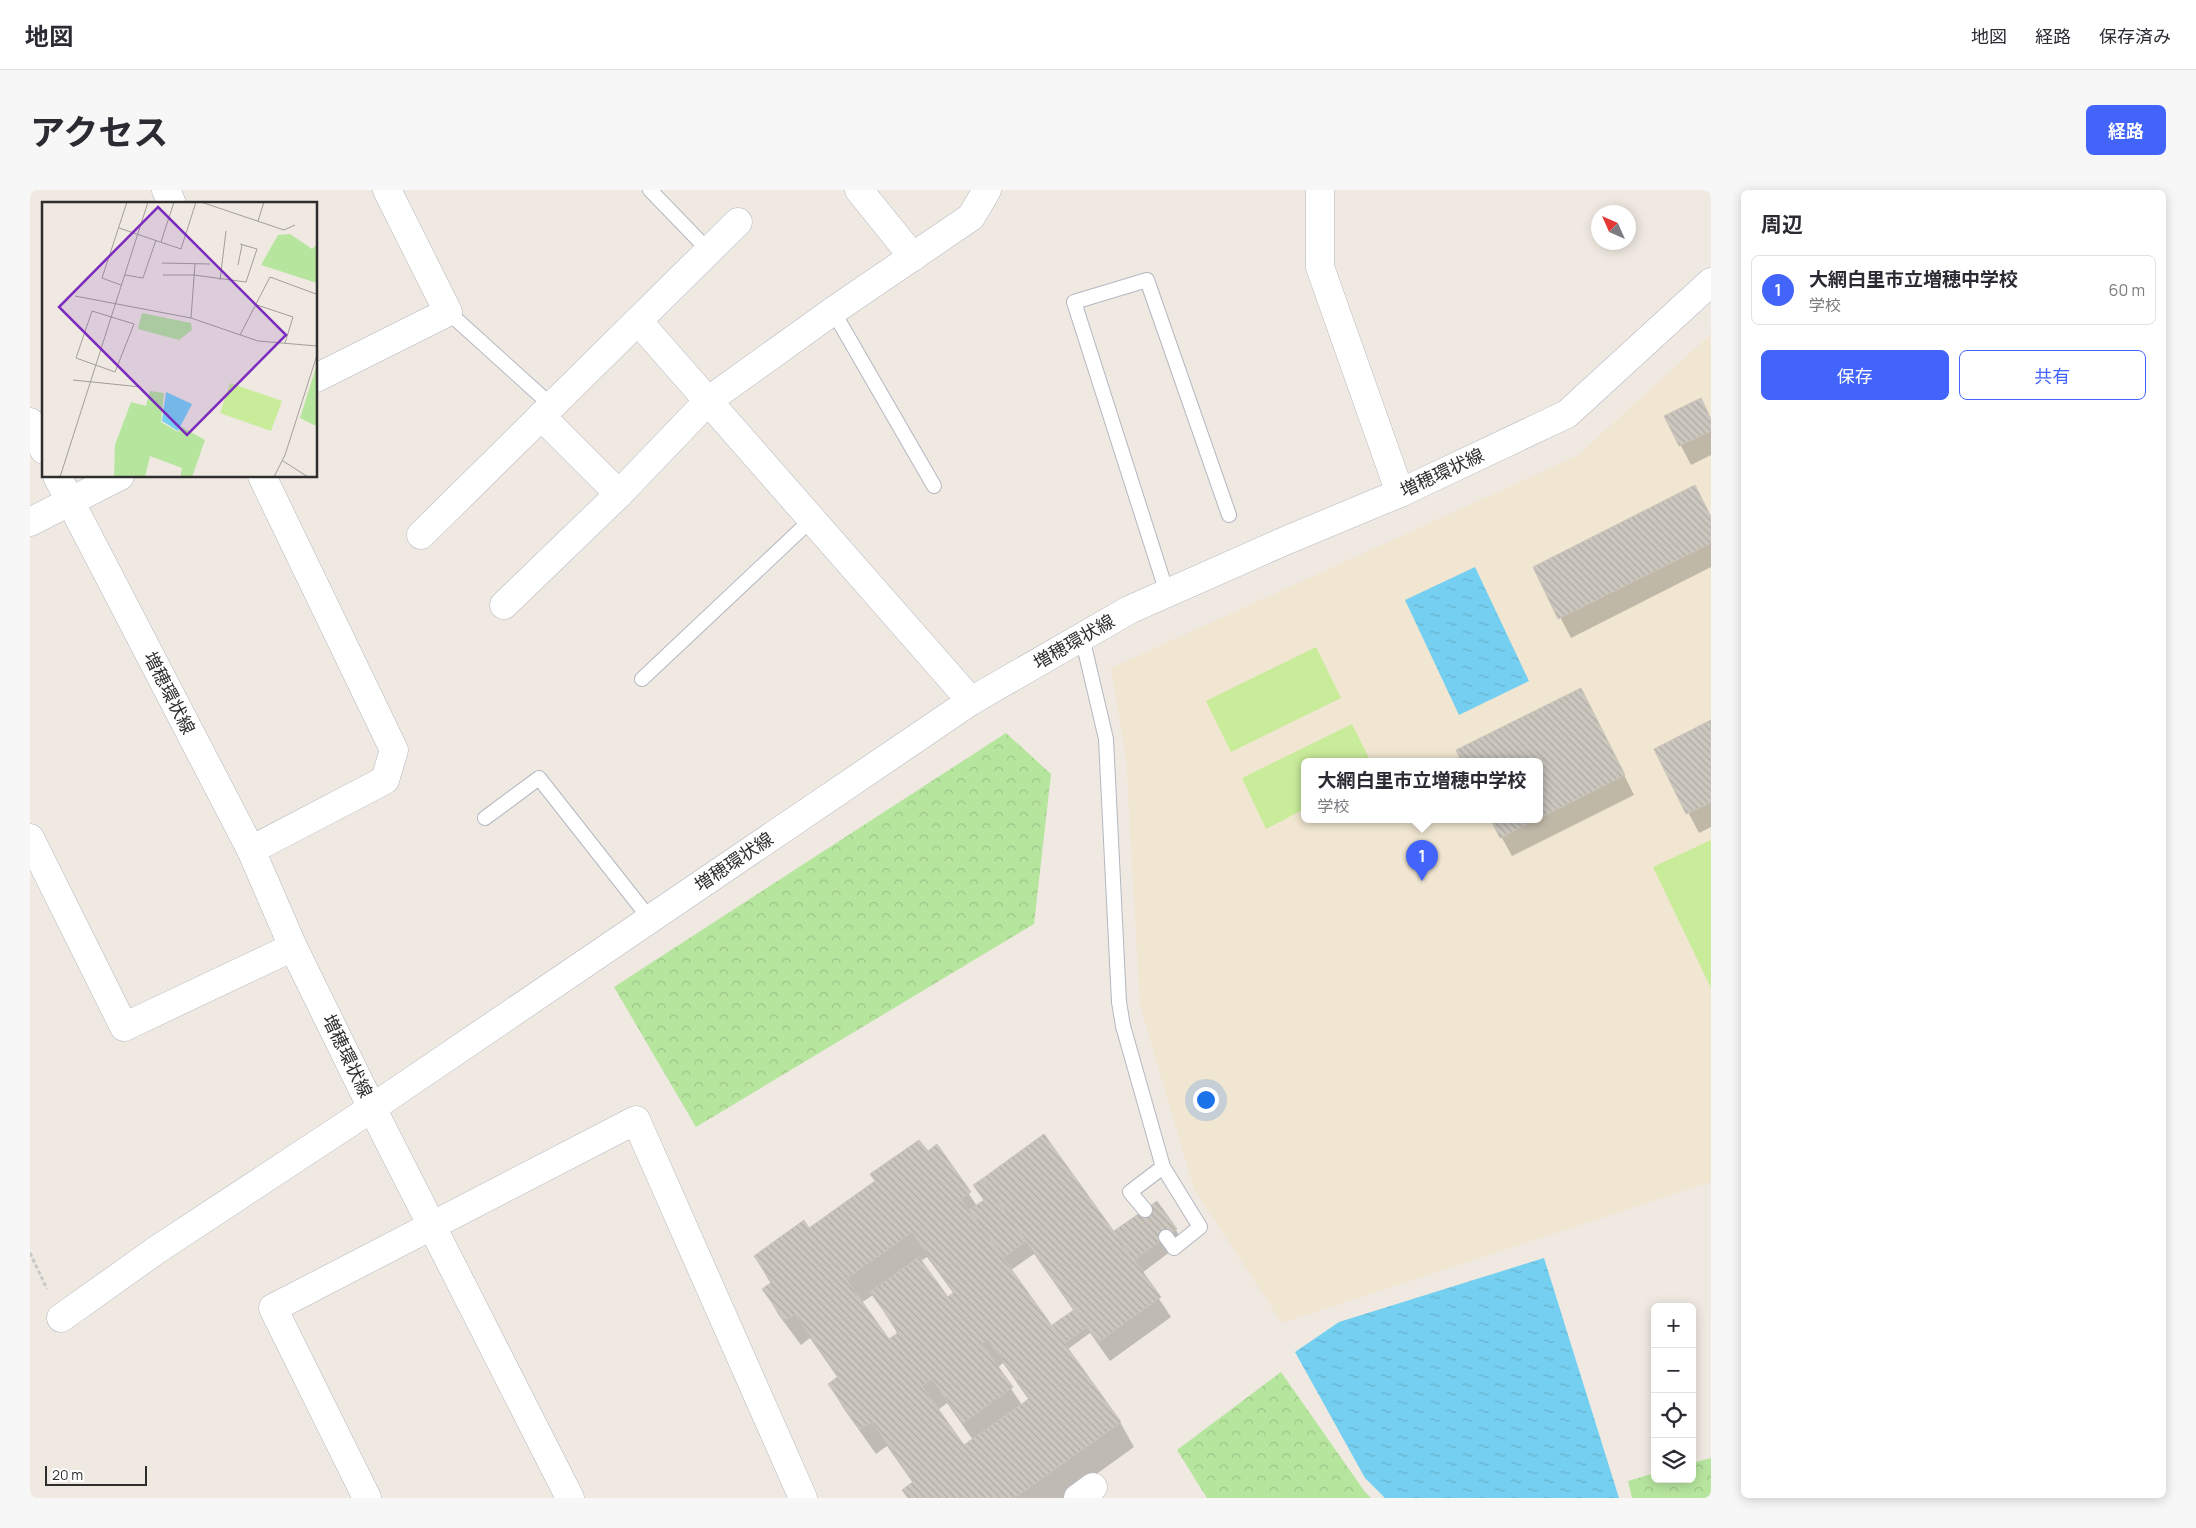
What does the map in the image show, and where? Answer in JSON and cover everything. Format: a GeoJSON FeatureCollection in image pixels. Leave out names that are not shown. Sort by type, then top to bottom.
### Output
{"type":"FeatureCollection","features":[{"type":"Feature","properties":{"kind":"street"},"geometry":{"type":"LineString","coordinates":[[166,190],[171,202]]}},
{"type":"Feature","properties":{"kind":"street"},"geometry":{"type":"LineString","coordinates":[[318,377],[448,312],[387,190]]}},
{"type":"Feature","properties":{"kind":"street"},"geometry":{"type":"LineString","coordinates":[[859,190],[913,257]]}},
{"type":"Feature","properties":{"kind":"street"},"geometry":{"type":"LineString","coordinates":[[504,606],[619,494],[709,400],[833,311],[971,217],[987,190]]}},
{"type":"Feature","properties":{"kind":"street"},"geometry":{"type":"LineString","coordinates":[[1320,190],[1320,267],[1400,494]]}},
{"type":"Feature","properties":{"kind":"street"},"geometry":{"type":"LineString","coordinates":[[421,535],[738,222]]}},
{"type":"Feature","properties":{"kind":"street","name":"増穂環状線"},"geometry":{"type":"LineString","coordinates":[[58,478],[251,850],[293,947],[372,1108],[970,701],[1129,610],[1287,540],[1400,494],[1567,414],[1711,282]]}},
{"type":"Feature","properties":{"kind":"street"},"geometry":{"type":"LineString","coordinates":[[638,321],[970,701]]}},
{"type":"Feature","properties":{"kind":"street"},"geometry":{"type":"LineString","coordinates":[[547,411],[619,494]]}},
{"type":"Feature","properties":{"kind":"street"},"geometry":{"type":"LineString","coordinates":[[30,422],[42,446]]}},
{"type":"Feature","properties":{"kind":"street"},"geometry":{"type":"LineString","coordinates":[[30,522],[116,478]]}},
{"type":"Feature","properties":{"kind":"street"},"geometry":{"type":"LineString","coordinates":[[251,850],[385,780],[394,750],[263,478]]}},
{"type":"Feature","properties":{"kind":"street"},"geometry":{"type":"LineString","coordinates":[[30,838],[124,1027],[293,947]]}},
{"type":"Feature","properties":{"kind":"street"},"geometry":{"type":"LineString","coordinates":[[61,1318],[158,1249],[372,1108],[570,1498]]}},
{"type":"Feature","properties":{"kind":"street"},"geometry":{"type":"LineString","coordinates":[[367,1498],[273,1308],[636,1120],[802,1498]]}},
{"type":"Feature","properties":{"kind":"lane"},"geometry":{"type":"LineString","coordinates":[[650,190],[709,251]]}},
{"type":"Feature","properties":{"kind":"lane"},"geometry":{"type":"LineString","coordinates":[[1167,593],[1074,302],[1147,280],[1230,514]]}},
{"type":"Feature","properties":{"kind":"lane"},"geometry":{"type":"LineString","coordinates":[[833,311],[934,486]]}},
{"type":"Feature","properties":{"kind":"lane"},"geometry":{"type":"LineString","coordinates":[[448,312],[547,411]]}},
{"type":"Feature","properties":{"kind":"lane"},"geometry":{"type":"LineString","coordinates":[[642,679],[812,519]]}},
{"type":"Feature","properties":{"kind":"lane"},"geometry":{"type":"LineString","coordinates":[[1082,637],[1106,739],[1119,1002],[1122,1026],[1163,1167],[1200,1227],[1174,1248],[1166,1237]]}},
{"type":"Feature","properties":{"kind":"lane"},"geometry":{"type":"LineString","coordinates":[[485,818],[539,778],[650,919]]}},
{"type":"Feature","properties":{"kind":"lane"},"geometry":{"type":"LineString","coordinates":[[1144,1210],[1130,1192],[1163,1167]]}},
{"type":"Feature","properties":{"kind":"path"},"geometry":{"type":"LineString","coordinates":[[30,1253],[61,1318]]}},
{"type":"Feature","properties":{"kind":"shaded area"},"geometry":{"type":"Polygon","coordinates":[[[1711,334],[1711,1182],[1282,1323],[1194,1189],[1140,1005],[1126,757],[1111,668],[1577,456],[1711,334]]]}},
{"type":"Feature","properties":{"kind":"green space"},"geometry":{"type":"Polygon","coordinates":[[[1316,647],[1341,698],[1231,752],[1206,701],[1316,647]]]}},
{"type":"Feature","properties":{"kind":"green space"},"geometry":{"type":"Polygon","coordinates":[[[1352,724],[1369,758],[1301,758],[1301,811],[1266,829],[1242,778],[1352,724]]]}},
{"type":"Feature","properties":{"kind":"green space"},"geometry":{"type":"Polygon","coordinates":[[[1006,733],[1051,774],[1034,924],[696,1127],[614,987],[1006,733]]]}},
{"type":"Feature","properties":{"kind":"green space"},"geometry":{"type":"Polygon","coordinates":[[[1711,840],[1711,988],[1653,867],[1711,840]]]}},
{"type":"Feature","properties":{"kind":"green space"},"geometry":{"type":"Polygon","coordinates":[[[1281,1372],[1371,1498],[1207,1498],[1177,1450],[1281,1372]]]}},
{"type":"Feature","properties":{"kind":"green space"},"geometry":{"type":"Polygon","coordinates":[[[1711,1458],[1711,1498],[1632,1498],[1628,1481],[1651,1474],[1651,1483],[1696,1483],[1696,1462],[1711,1458]]]}},
{"type":"Feature","properties":{"kind":"water"},"geometry":{"type":"Polygon","coordinates":[[[1475,567],[1529,681],[1459,715],[1405,600],[1475,567]]]}},
{"type":"Feature","properties":{"kind":"water"},"geometry":{"type":"Polygon","coordinates":[[[1544,1258],[1619,1498],[1385,1498],[1365,1478],[1295,1352],[1339,1322],[1544,1258]]]}},
{"type":"Feature","properties":{"kind":"building"},"geometry":{"type":"Polygon","coordinates":[[[1701,398],[1711,419],[1711,431],[1679,446],[1664,416],[1701,398]]]}},
{"type":"Feature","properties":{"kind":"building"},"geometry":{"type":"Polygon","coordinates":[[[1695,485],[1711,517],[1711,543],[1558,619],[1533,567],[1695,485]]]}},
{"type":"Feature","properties":{"kind":"building"},"geometry":{"type":"Polygon","coordinates":[[[1581,688],[1625,775],[1543,816],[1543,758],[1460,758],[1456,750],[1581,688]]]}},
{"type":"Feature","properties":{"kind":"building"},"geometry":{"type":"Polygon","coordinates":[[[1711,720],[1711,802],[1686,814],[1654,749],[1711,720]]]}},
{"type":"Feature","properties":{"kind":"building"},"geometry":{"type":"Polygon","coordinates":[[[1492,823],[1529,823],[1500,838],[1492,823]]]}},
{"type":"Feature","properties":{"kind":"building"},"geometry":{"type":"Polygon","coordinates":[[[1044,1134],[1161,1297],[1098,1342],[982,1179],[1044,1134]]]}},
{"type":"Feature","properties":{"kind":"building"},"geometry":{"type":"Polygon","coordinates":[[[919,1140],[928,1151],[937,1144],[971,1192],[961,1199],[1121,1422],[1014,1498],[908,1498],[902,1490],[914,1481],[872,1422],[860,1429],[828,1384],[839,1376],[795,1314],[785,1321],[762,1289],[772,1282],[754,1256],[804,1220],[809,1228],[875,1181],[870,1174],[919,1140]],[[912,1232],[846,1279],[889,1339],[899,1332],[870,1292],[919,1257],[948,1297],[954,1292],[912,1232]],[[988,1339],[982,1344],[1013,1387],[963,1423],[932,1379],[922,1386],[964,1445],[1030,1398],[988,1339]]]}},
{"type":"Feature","properties":{"kind":"building"},"geometry":{"type":"Polygon","coordinates":[[[982,1179],[1026,1241],[1004,1257],[969,1210],[984,1200],[973,1185],[982,1179]]]}},
{"type":"Feature","properties":{"kind":"building"},"geometry":{"type":"Polygon","coordinates":[[[1157,1201],[1177,1229],[1134,1260],[1114,1231],[1157,1201]]]}},
{"type":"Feature","properties":{"kind":"building"},"geometry":{"type":"Polygon","coordinates":[[[1075,1309],[1087,1327],[1065,1343],[1052,1325],[1075,1309]]]}},
{"type":"Feature","properties":{"kind":"place","name":"大網白里市立増穂中学校"},"geometry":{"type":"Point","coordinates":[1422,881]}}]}
